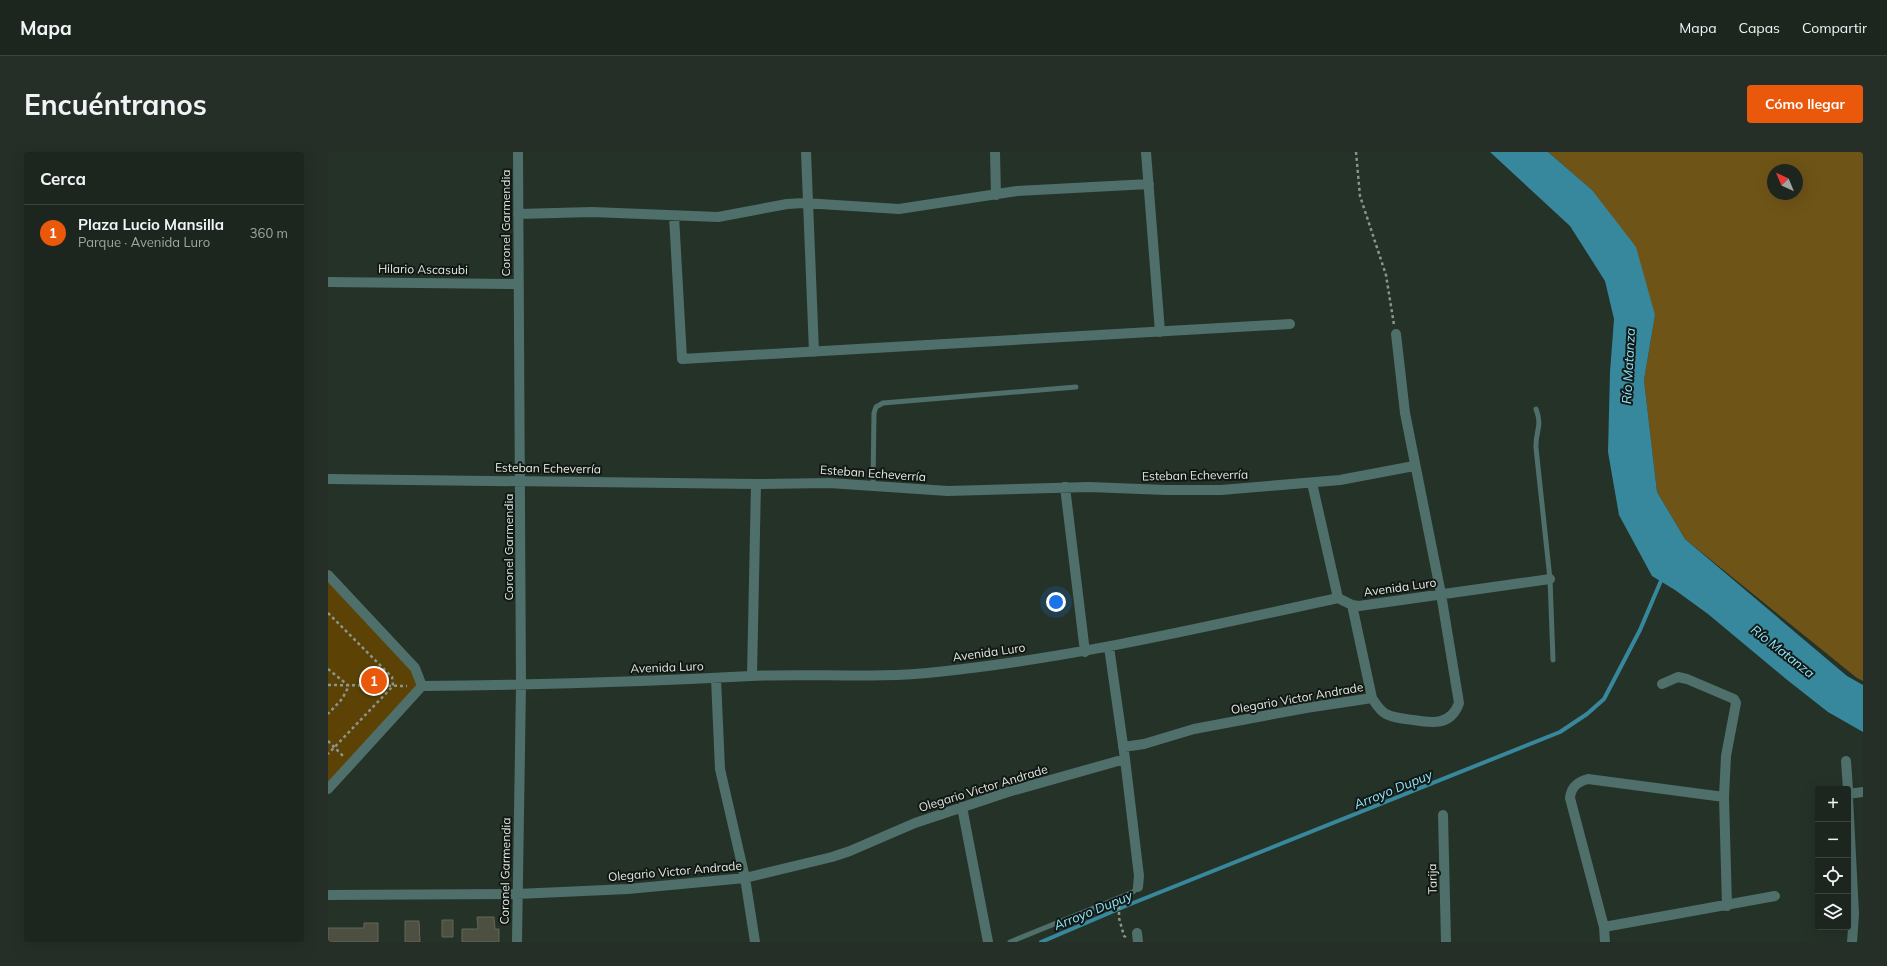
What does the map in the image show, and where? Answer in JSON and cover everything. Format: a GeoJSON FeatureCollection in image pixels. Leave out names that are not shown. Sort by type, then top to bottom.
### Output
{"type":"FeatureCollection","features":[{"type":"Feature","properties":{"kind":"street","name":"Coronel Garmendia"},"geometry":{"type":"LineString","coordinates":[[517,942],[521,685],[518,152]]}},
{"type":"Feature","properties":{"kind":"street"},"geometry":{"type":"LineString","coordinates":[[806,152],[814,352]]}},
{"type":"Feature","properties":{"kind":"street"},"geometry":{"type":"LineString","coordinates":[[995,152],[996,195]]}},
{"type":"Feature","properties":{"kind":"street"},"geometry":{"type":"LineString","coordinates":[[1146,152],[1160,332]]}},
{"type":"Feature","properties":{"kind":"street"},"geometry":{"type":"LineString","coordinates":[[518,214],[592,212],[718,217],[787,204],[808,203],[899,209],[1017,191],[1149,184]]}},
{"type":"Feature","properties":{"kind":"street"},"geometry":{"type":"LineString","coordinates":[[674,216],[682,359],[1290,324]]}},
{"type":"Feature","properties":{"kind":"street","name":"Hilario Ascasubi"},"geometry":{"type":"LineString","coordinates":[[328,282],[518,284]]}},
{"type":"Feature","properties":{"kind":"street"},"geometry":{"type":"LineString","coordinates":[[1396,334],[1405,413],[1414,466],[1441,594]]}},
{"type":"Feature","properties":{"kind":"street","name":"Esteban Echeverría"},"geometry":{"type":"LineString","coordinates":[[328,479],[756,484],[806,482],[948,491],[1065,487],[1221,490],[1340,480],[1414,466]]}},
{"type":"Feature","properties":{"kind":"street"},"geometry":{"type":"LineString","coordinates":[[1312,483],[1338,598]]}},
{"type":"Feature","properties":{"kind":"street"},"geometry":{"type":"LineString","coordinates":[[752,676],[756,484]]}},
{"type":"Feature","properties":{"kind":"street"},"geometry":{"type":"LineString","coordinates":[[1065,487],[1085,652]]}},
{"type":"Feature","properties":{"kind":"street"},"geometry":{"type":"LineString","coordinates":[[328,575],[415,668],[422,686],[328,789]]}},
{"type":"Feature","properties":{"kind":"street","name":"Avenida Luro"},"geometry":{"type":"LineString","coordinates":[[422,686],[521,685],[716,679],[752,676],[919,674],[1085,652],[1338,598],[1352,605],[1550,579]]}},
{"type":"Feature","properties":{"kind":"street","name":"Olegario Victor Andrade"},"geometry":{"type":"LineString","coordinates":[[1123,747],[1144,744],[1189,730],[1319,705],[1372,698],[1377,707],[1386,714],[1396,718],[1434,723],[1442,722],[1453,715],[1459,703],[1441,594]]}},
{"type":"Feature","properties":{"kind":"street"},"geometry":{"type":"LineString","coordinates":[[1352,605],[1372,698]]}},
{"type":"Feature","properties":{"kind":"street"},"geometry":{"type":"LineString","coordinates":[[1109,647],[1125,759],[1139,876],[1138,887]]}},
{"type":"Feature","properties":{"kind":"street"},"geometry":{"type":"LineString","coordinates":[[1662,684],[1678,677],[1687,679],[1734,699],[1736,703],[1726,756],[1724,797],[1727,906]]}},
{"type":"Feature","properties":{"kind":"street"},"geometry":{"type":"LineString","coordinates":[[716,679],[720,769],[745,878],[756,942]]}},
{"type":"Feature","properties":{"kind":"street","name":"Olegario Victor Andrade"},"geometry":{"type":"LineString","coordinates":[[328,895],[517,894],[636,889],[745,878],[844,853],[915,823],[962,807],[1125,759]]}},
{"type":"Feature","properties":{"kind":"street"},"geometry":{"type":"LineString","coordinates":[[1846,761],[1848,786]]}},
{"type":"Feature","properties":{"kind":"street"},"geometry":{"type":"LineString","coordinates":[[1605,942],[1604,927],[1570,798],[1571,791],[1575,785],[1588,779],[1724,797]]}},
{"type":"Feature","properties":{"kind":"street"},"geometry":{"type":"LineString","coordinates":[[1851,795],[1863,792]]}},
{"type":"Feature","properties":{"kind":"street"},"geometry":{"type":"LineString","coordinates":[[962,807],[988,942]]}},
{"type":"Feature","properties":{"kind":"street","name":"Tarija"},"geometry":{"type":"LineString","coordinates":[[1443,815],[1446,942]]}},
{"type":"Feature","properties":{"kind":"street"},"geometry":{"type":"LineString","coordinates":[[1849,822],[1854,914],[1852,942]]}},
{"type":"Feature","properties":{"kind":"street"},"geometry":{"type":"LineString","coordinates":[[1604,927],[1727,906],[1775,896]]}},
{"type":"Feature","properties":{"kind":"lane"},"geometry":{"type":"LineString","coordinates":[[873,486],[874,413],[876,407],[883,403],[1076,387]]}},
{"type":"Feature","properties":{"kind":"lane"},"geometry":{"type":"LineString","coordinates":[[1536,408],[1540,426],[1536,441],[1536,448],[1550,579],[1553,660]]}},
{"type":"Feature","properties":{"kind":"lane"},"geometry":{"type":"LineString","coordinates":[[1010,942],[1133,892],[1138,887]]}},
{"type":"Feature","properties":{"kind":"path"},"geometry":{"type":"LineString","coordinates":[[1356,152],[1360,196],[1386,275],[1396,334]]}},
{"type":"Feature","properties":{"kind":"path"},"geometry":{"type":"LineString","coordinates":[[328,613],[392,677],[394,686]]}},
{"type":"Feature","properties":{"kind":"path"},"geometry":{"type":"LineString","coordinates":[[328,669],[349,686]]}},
{"type":"Feature","properties":{"kind":"path"},"geometry":{"type":"LineString","coordinates":[[328,685],[422,686]]}},
{"type":"Feature","properties":{"kind":"path"},"geometry":{"type":"LineString","coordinates":[[328,714],[342,698],[349,686]]}},
{"type":"Feature","properties":{"kind":"path"},"geometry":{"type":"LineString","coordinates":[[328,754],[394,686]]}},
{"type":"Feature","properties":{"kind":"path"},"geometry":{"type":"LineString","coordinates":[[328,741],[352,764]]}},
{"type":"Feature","properties":{"kind":"path"},"geometry":{"type":"LineString","coordinates":[[1119,903],[1119,918]]}},
{"type":"Feature","properties":{"kind":"shaded area"},"geometry":{"type":"Polygon","coordinates":[[[1548,152],[1863,152],[1863,681],[1857,678],[1685,539],[1657,492],[1644,380],[1655,315],[1592,190],[1548,152]]]}},
{"type":"Feature","properties":{"kind":"shaded area"},"geometry":{"type":"Polygon","coordinates":[[[328,575],[415,668],[422,686],[328,789],[328,575]]]}},
{"type":"Feature","properties":{"kind":"water","name":"Río Matanza"},"geometry":{"type":"Polygon","coordinates":[[[1490,152],[1548,152],[1592,190],[1636,247],[1655,315],[1644,380],[1657,492],[1685,539],[1847,676],[1863,685],[1863,732],[1828,712],[1708,614],[1675,590],[1652,576],[1619,515],[1608,452],[1610,372],[1614,319],[1605,281],[1570,226],[1490,152]]]}},
{"type":"Feature","properties":{"kind":"building"},"geometry":{"type":"Polygon","coordinates":[[[477,917],[494,917],[495,929],[499,929],[499,942],[462,942],[462,929],[478,929],[477,917]]]}},
{"type":"Feature","properties":{"kind":"building"},"geometry":{"type":"Polygon","coordinates":[[[442,920],[453,920],[453,937],[442,937],[442,920]]]}},
{"type":"Feature","properties":{"kind":"building"},"geometry":{"type":"Polygon","coordinates":[[[405,921],[419,921],[420,942],[405,942],[405,921]]]}},
{"type":"Feature","properties":{"kind":"building"},"geometry":{"type":"Polygon","coordinates":[[[364,923],[378,923],[378,942],[328,942],[328,928],[364,928],[364,923]]]}},
{"type":"Feature","properties":{"kind":"waterway","name":"Arroyo Dupuy"},"geometry":{"type":"LineString","coordinates":[[1041,942],[1128,905],[1560,732],[1587,714],[1604,699],[1640,630],[1663,576]]}},
{"type":"Feature","properties":{"kind":"place","name":"Plaza Lucio Mansilla"},"geometry":{"type":"Point","coordinates":[374,681]}}]}
